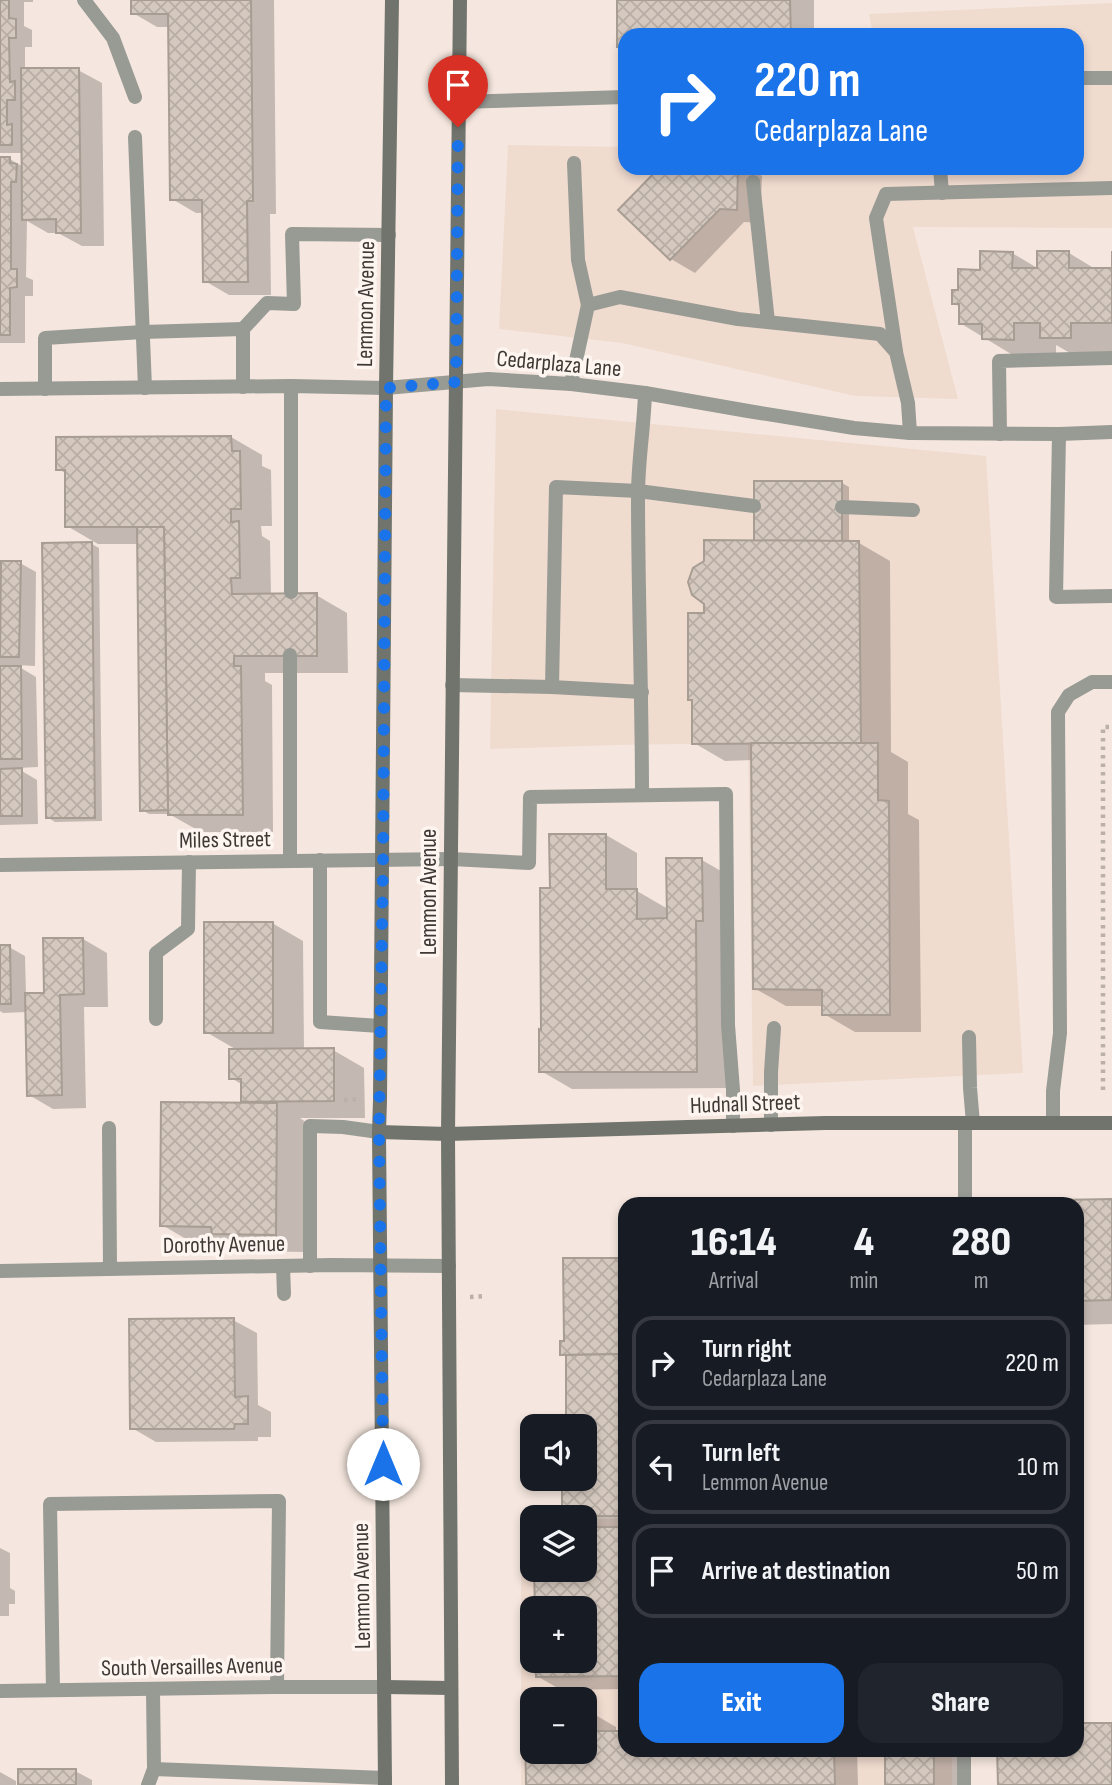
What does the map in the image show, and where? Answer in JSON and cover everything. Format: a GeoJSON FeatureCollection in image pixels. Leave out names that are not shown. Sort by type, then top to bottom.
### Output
{"type":"FeatureCollection","features":[{"type":"Feature","properties":{"kind":"main road","name":"Lemmon Avenue"},"geometry":{"type":"LineString","coordinates":[[385,1781],[379,1132],[392,0]]}},
{"type":"Feature","properties":{"kind":"main road","name":"Lemmon Avenue"},"geometry":{"type":"LineString","coordinates":[[452,1785],[450,859],[460,0]]}},
{"type":"Feature","properties":{"kind":"main road","name":"Hudnall Street"},"geometry":{"type":"LineString","coordinates":[[379,1132],[449,1134],[771,1125],[1112,1123]]}},
{"type":"Feature","properties":{"kind":"main road"},"geometry":{"type":"LineString","coordinates":[[385,1687],[450,1688]]}},
{"type":"Feature","properties":{"kind":"street"},"geometry":{"type":"LineString","coordinates":[[84,0],[113,38],[135,97]]}},
{"type":"Feature","properties":{"kind":"street"},"geometry":{"type":"LineString","coordinates":[[1084,78],[1112,78]]}},
{"type":"Feature","properties":{"kind":"street"},"geometry":{"type":"LineString","coordinates":[[458,102],[618,97]]}},
{"type":"Feature","properties":{"kind":"street"},"geometry":{"type":"LineString","coordinates":[[135,137],[145,388]]}},
{"type":"Feature","properties":{"kind":"street"},"geometry":{"type":"LineString","coordinates":[[571,384],[588,305],[578,260],[574,163]]}},
{"type":"Feature","properties":{"kind":"street"},"geometry":{"type":"LineString","coordinates":[[941,175],[942,193]]}},
{"type":"Feature","properties":{"kind":"street"},"geometry":{"type":"LineString","coordinates":[[753,182],[768,322]]}},
{"type":"Feature","properties":{"kind":"street"},"geometry":{"type":"LineString","coordinates":[[910,433],[908,403],[896,352],[876,218],[886,194],[1112,188]]}},
{"type":"Feature","properties":{"kind":"street"},"geometry":{"type":"LineString","coordinates":[[243,387],[243,329],[267,303],[294,304],[292,234],[389,235]]}},
{"type":"Feature","properties":{"kind":"street"},"geometry":{"type":"LineString","coordinates":[[588,305],[620,297],[738,319],[880,334],[896,352]]}},
{"type":"Feature","properties":{"kind":"street"},"geometry":{"type":"LineString","coordinates":[[45,389],[45,338],[243,329]]}},
{"type":"Feature","properties":{"kind":"street"},"geometry":{"type":"LineString","coordinates":[[1000,434],[999,361],[1112,358]]}},
{"type":"Feature","properties":{"kind":"street","name":"Cedarplaza Lane"},"geometry":{"type":"LineString","coordinates":[[0,389],[291,386],[386,388],[488,379],[571,384],[645,393],[841,426],[910,433],[1112,432]]}},
{"type":"Feature","properties":{"kind":"street"},"geometry":{"type":"LineString","coordinates":[[290,592],[291,386]]}},
{"type":"Feature","properties":{"kind":"street"},"geometry":{"type":"LineString","coordinates":[[645,393],[645,423],[638,491],[642,795],[726,794],[728,1025],[733,1126]]}},
{"type":"Feature","properties":{"kind":"street"},"geometry":{"type":"LineString","coordinates":[[1059,434],[1056,597],[1112,596]]}},
{"type":"Feature","properties":{"kind":"street"},"geometry":{"type":"LineString","coordinates":[[552,687],[556,487],[638,491],[754,506]]}},
{"type":"Feature","properties":{"kind":"street"},"geometry":{"type":"LineString","coordinates":[[842,507],[913,510]]}},
{"type":"Feature","properties":{"kind":"street"},"geometry":{"type":"LineString","coordinates":[[290,655],[290,861]]}},
{"type":"Feature","properties":{"kind":"street"},"geometry":{"type":"LineString","coordinates":[[1053,1123],[1060,1033],[1058,712],[1069,695],[1092,682],[1112,682]]}},
{"type":"Feature","properties":{"kind":"street"},"geometry":{"type":"LineString","coordinates":[[452,685],[642,691]]}},
{"type":"Feature","properties":{"kind":"street","name":"Miles Street"},"geometry":{"type":"LineString","coordinates":[[0,865],[383,859],[529,863],[530,797],[642,795]]}},
{"type":"Feature","properties":{"kind":"street"},"geometry":{"type":"LineString","coordinates":[[320,860],[320,1021],[380,1026]]}},
{"type":"Feature","properties":{"kind":"street"},"geometry":{"type":"LineString","coordinates":[[156,1019],[156,953],[188,929],[190,862]]}},
{"type":"Feature","properties":{"kind":"street"},"geometry":{"type":"LineString","coordinates":[[771,1125],[774,1028]]}},
{"type":"Feature","properties":{"kind":"street"},"geometry":{"type":"LineString","coordinates":[[965,1197],[970,1088],[968,1037]]}},
{"type":"Feature","properties":{"kind":"street"},"geometry":{"type":"LineString","coordinates":[[310,1266],[310,1126],[379,1132]]}},
{"type":"Feature","properties":{"kind":"street"},"geometry":{"type":"LineString","coordinates":[[109,1128],[110,1269]]}},
{"type":"Feature","properties":{"kind":"street"},"geometry":{"type":"LineString","coordinates":[[283,1266],[284,1294]]}},
{"type":"Feature","properties":{"kind":"street","name":"Dorothy Avenue"},"geometry":{"type":"LineString","coordinates":[[0,1271],[449,1266]]}},
{"type":"Feature","properties":{"kind":"street"},"geometry":{"type":"LineString","coordinates":[[53,1690],[50,1504],[279,1501],[277,1687]]}},
{"type":"Feature","properties":{"kind":"street","name":"South Versailles Avenue"},"geometry":{"type":"LineString","coordinates":[[0,1691],[385,1687]]}},
{"type":"Feature","properties":{"kind":"street"},"geometry":{"type":"LineString","coordinates":[[148,1785],[154,1769],[153,1690]]}},
{"type":"Feature","properties":{"kind":"street"},"geometry":{"type":"LineString","coordinates":[[964,1757],[964,1785]]}},
{"type":"Feature","properties":{"kind":"street"},"geometry":{"type":"LineString","coordinates":[[154,1769],[319,1780],[385,1781]]}},
{"type":"Feature","properties":{"kind":"path"},"geometry":{"type":"LineString","coordinates":[[1103,1090],[1103,727],[1112,727]]}},
{"type":"Feature","properties":{"kind":"path"},"geometry":{"type":"LineString","coordinates":[[344,1100],[358,1100]]}},
{"type":"Feature","properties":{"kind":"path"},"geometry":{"type":"LineString","coordinates":[[469,1297],[484,1296]]}},
{"type":"Feature","properties":{"kind":"shaded area"},"geometry":{"type":"Polygon","coordinates":[[[1112,3],[1112,228],[913,227],[958,399],[855,396],[622,343],[499,329],[508,145],[618,147],[618,175],[1084,175],[1084,28],[872,28],[869,14],[1112,3]]]}},
{"type":"Feature","properties":{"kind":"shaded area"},"geometry":{"type":"Polygon","coordinates":[[[496,409],[986,456],[1023,1073],[753,1086],[748,743],[490,749],[496,409]]]}},
{"type":"Feature","properties":{"kind":"shaded area"},"geometry":{"type":"Polygon","coordinates":[[[597,1519],[618,1519],[618,1757],[952,1757],[952,1785],[521,1785],[521,1764],[597,1764],[597,1687],[521,1687],[521,1673],[597,1673],[597,1596],[521,1596],[521,1582],[597,1582],[597,1519]]]}},
{"type":"Feature","properties":{"kind":"building"},"geometry":{"type":"Polygon","coordinates":[[[0,0],[9,0],[9,18],[16,19],[16,38],[9,38],[10,82],[15,81],[15,100],[7,100],[7,125],[12,124],[12,145],[0,145],[0,0]]]}},
{"type":"Feature","properties":{"kind":"building"},"geometry":{"type":"Polygon","coordinates":[[[131,0],[251,0],[253,201],[247,201],[248,282],[203,282],[202,200],[170,200],[168,14],[131,14],[131,0]]]}},
{"type":"Feature","properties":{"kind":"building"},"geometry":{"type":"Polygon","coordinates":[[[617,0],[790,0],[791,28],[618,28],[617,47],[617,0]]]}},
{"type":"Feature","properties":{"kind":"building"},"geometry":{"type":"Polygon","coordinates":[[[21,68],[79,68],[81,233],[56,233],[56,219],[22,220],[21,68]]]}},
{"type":"Feature","properties":{"kind":"building"},"geometry":{"type":"Polygon","coordinates":[[[0,157],[10,157],[10,163],[17,164],[16,182],[11,182],[11,269],[17,269],[17,287],[10,288],[10,335],[0,335],[0,157]]]}},
{"type":"Feature","properties":{"kind":"building"},"geometry":{"type":"Polygon","coordinates":[[[652,175],[738,175],[737,210],[720,209],[670,260],[618,210],[652,175]]]}},
{"type":"Feature","properties":{"kind":"building"},"geometry":{"type":"Polygon","coordinates":[[[980,251],[1013,252],[1012,268],[1037,268],[1037,251],[1069,251],[1069,268],[1112,268],[1112,323],[1071,323],[1071,338],[1040,338],[1040,323],[1014,323],[1014,340],[982,339],[982,324],[959,324],[959,304],[952,304],[952,290],[958,290],[958,269],[980,270],[980,251]]]}},
{"type":"Feature","properties":{"kind":"building"},"geometry":{"type":"Polygon","coordinates":[[[231,436],[232,451],[240,451],[241,509],[231,509],[231,522],[239,521],[240,578],[231,578],[232,594],[317,593],[317,656],[234,656],[234,666],[241,666],[243,815],[168,815],[164,527],[65,527],[65,470],[56,470],[56,437],[231,436]]]}},
{"type":"Feature","properties":{"kind":"building"},"geometry":{"type":"Polygon","coordinates":[[[754,481],[842,481],[842,541],[754,541],[754,481]]]}},
{"type":"Feature","properties":{"kind":"building"},"geometry":{"type":"Polygon","coordinates":[[[137,527],[164,527],[168,810],[140,811],[137,527]]]}},
{"type":"Feature","properties":{"kind":"building"},"geometry":{"type":"Polygon","coordinates":[[[704,540],[859,541],[861,743],[692,744],[692,700],[688,700],[688,613],[704,613],[704,604],[692,595],[688,582],[693,568],[704,561],[704,540]]]}},
{"type":"Feature","properties":{"kind":"building"},"geometry":{"type":"Polygon","coordinates":[[[92,542],[95,818],[46,818],[42,543],[92,542]]]}},
{"type":"Feature","properties":{"kind":"building"},"geometry":{"type":"Polygon","coordinates":[[[1,561],[21,561],[19,657],[0,657],[1,561]]]}},
{"type":"Feature","properties":{"kind":"building"},"geometry":{"type":"Polygon","coordinates":[[[0,666],[21,666],[22,759],[0,759],[0,666]]]}},
{"type":"Feature","properties":{"kind":"building"},"geometry":{"type":"Polygon","coordinates":[[[751,743],[878,743],[878,800],[889,801],[890,1015],[822,1015],[822,990],[753,989],[751,743]]]}},
{"type":"Feature","properties":{"kind":"building"},"geometry":{"type":"Polygon","coordinates":[[[22,768],[22,816],[0,816],[0,769],[22,768]]]}},
{"type":"Feature","properties":{"kind":"building"},"geometry":{"type":"Polygon","coordinates":[[[549,834],[606,834],[606,889],[637,889],[637,919],[667,918],[666,858],[702,858],[703,921],[696,921],[697,1072],[539,1072],[540,888],[550,888],[549,834]]]}},
{"type":"Feature","properties":{"kind":"building"},"geometry":{"type":"Polygon","coordinates":[[[204,922],[273,922],[273,1033],[204,1033],[204,922]]]}},
{"type":"Feature","properties":{"kind":"building"},"geometry":{"type":"Polygon","coordinates":[[[43,938],[83,938],[84,994],[60,995],[62,1095],[27,1096],[25,993],[44,993],[43,938]]]}},
{"type":"Feature","properties":{"kind":"building"},"geometry":{"type":"Polygon","coordinates":[[[0,945],[10,945],[11,1004],[0,1004],[0,945]]]}},
{"type":"Feature","properties":{"kind":"building"},"geometry":{"type":"Polygon","coordinates":[[[334,1048],[334,1101],[241,1102],[241,1079],[229,1079],[229,1049],[334,1048]]]}},
{"type":"Feature","properties":{"kind":"building"},"geometry":{"type":"Polygon","coordinates":[[[161,1102],[277,1103],[276,1235],[212,1234],[211,1227],[160,1226],[161,1102]]]}},
{"type":"Feature","properties":{"kind":"building"},"geometry":{"type":"Polygon","coordinates":[[[1084,1199],[1112,1199],[1112,1300],[1084,1301],[1084,1199]]]}},
{"type":"Feature","properties":{"kind":"building"},"geometry":{"type":"Polygon","coordinates":[[[563,1258],[618,1258],[618,1354],[560,1355],[560,1341],[564,1341],[563,1258]]]}},
{"type":"Feature","properties":{"kind":"building"},"geometry":{"type":"Polygon","coordinates":[[[234,1318],[235,1397],[248,1396],[248,1424],[235,1424],[234,1429],[130,1429],[129,1319],[234,1318]]]}},
{"type":"Feature","properties":{"kind":"building"},"geometry":{"type":"Polygon","coordinates":[[[618,1354],[618,1516],[597,1516],[597,1505],[562,1505],[562,1491],[597,1491],[597,1414],[566,1414],[566,1355],[618,1354]]]}},
{"type":"Feature","properties":{"kind":"building"},"geometry":{"type":"Polygon","coordinates":[[[597,1527],[618,1527],[618,1676],[536,1677],[536,1673],[597,1673],[597,1596],[535,1596],[534,1582],[597,1582],[597,1527]]]}},
{"type":"Feature","properties":{"kind":"building"},"geometry":{"type":"Polygon","coordinates":[[[1084,1723],[1112,1723],[1112,1785],[998,1785],[997,1757],[1084,1757],[1084,1723]]]}},
{"type":"Feature","properties":{"kind":"building"},"geometry":{"type":"Polygon","coordinates":[[[597,1731],[618,1731],[618,1757],[834,1757],[835,1785],[526,1785],[526,1764],[597,1764],[597,1731]]]}},
{"type":"Feature","properties":{"kind":"building"},"geometry":{"type":"Polygon","coordinates":[[[885,1757],[934,1757],[934,1785],[885,1785],[885,1757]]]}},
{"type":"Feature","properties":{"kind":"building"},"geometry":{"type":"Polygon","coordinates":[[[18,1769],[76,1769],[76,1785],[18,1785],[18,1769]]]}},
{"type":"Feature","properties":{"kind":"route"},"geometry":{"type":"LineString","coordinates":[[383,1464],[379,1132],[386,388],[456,382],[458,127]]}}]}
